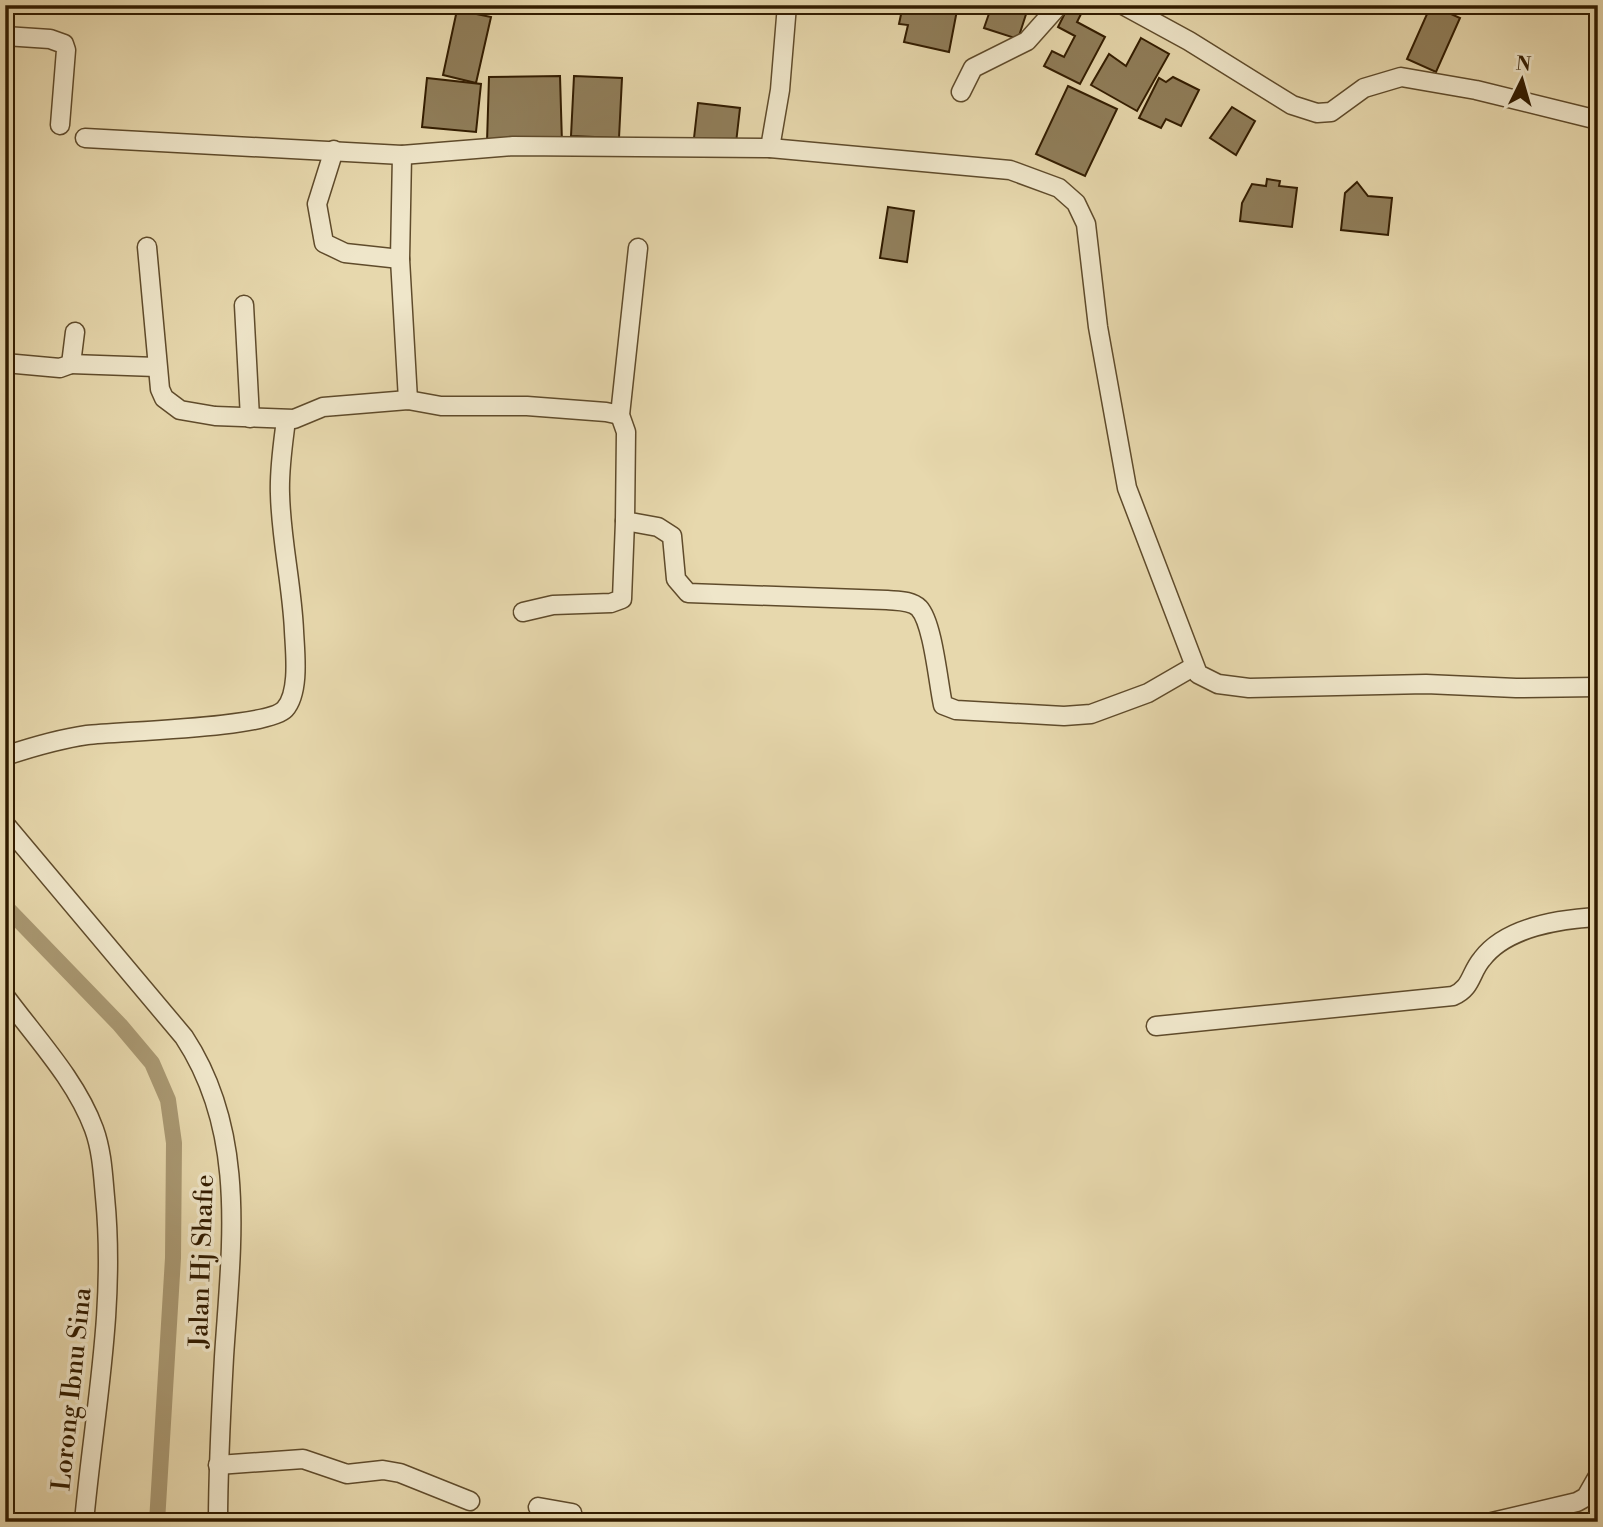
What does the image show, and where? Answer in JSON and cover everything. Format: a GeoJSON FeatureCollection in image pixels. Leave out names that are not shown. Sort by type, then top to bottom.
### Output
{"type":"FeatureCollection","features":[{"type":"Feature","properties":{"kind":"street"},"geometry":{"type":"LineString","coordinates":[[770,148],[780,90],[787,5]]}},
{"type":"Feature","properties":{"kind":"street"},"geometry":{"type":"LineString","coordinates":[[961,92],[973,68],[1027,41],[1059,5]]}},
{"type":"Feature","properties":{"kind":"street"},"geometry":{"type":"LineString","coordinates":[[1123,5],[1189,41],[1292,105],[1317,113],[1331,112],[1364,88],[1401,77],[1476,90],[1598,120]]}},
{"type":"Feature","properties":{"kind":"street"},"geometry":{"type":"LineString","coordinates":[[5,36],[50,39],[64,44],[66,50],[60,125]]}},
{"type":"Feature","properties":{"kind":"street"},"geometry":{"type":"LineString","coordinates":[[85,138],[402,155],[513,146],[770,148],[1010,170],[1059,188],[1076,203],[1086,224],[1098,327],[1127,488],[1193,667],[1206,680],[1249,688],[1426,684],[1516,688],[1598,687]]}},
{"type":"Feature","properties":{"kind":"street"},"geometry":{"type":"LineString","coordinates":[[334,150],[317,204],[324,243],[345,253],[400,258]]}},
{"type":"Feature","properties":{"kind":"street"},"geometry":{"type":"LineString","coordinates":[[402,155],[400,258],[408,400]]}},
{"type":"Feature","properties":{"kind":"street"},"geometry":{"type":"LineString","coordinates":[[147,247],[156,367],[164,398],[180,410],[286,420],[323,407],[408,400],[441,406],[527,406],[606,411],[620,415]]}},
{"type":"Feature","properties":{"kind":"street"},"geometry":{"type":"LineString","coordinates":[[523,612],[553,605],[611,603],[622,599],[626,432],[620,415],[638,248]]}},
{"type":"Feature","properties":{"kind":"street"},"geometry":{"type":"LineString","coordinates":[[244,305],[250,418]]}},
{"type":"Feature","properties":{"kind":"street"},"geometry":{"type":"LineString","coordinates":[[71,364],[75,332]]}},
{"type":"Feature","properties":{"kind":"street"},"geometry":{"type":"LineString","coordinates":[[5,363],[60,368],[71,364],[156,367]]}},
{"type":"Feature","properties":{"kind":"street"},"geometry":{"type":"LineString","coordinates":[[5,756],[53,741],[239,723],[269,718],[284,710],[291,697],[294,670],[294,631],[279,491],[286,420]]}},
{"type":"Feature","properties":{"kind":"street"},"geometry":{"type":"LineString","coordinates":[[625,522],[658,527],[672,536],[676,579],[688,593],[887,600],[914,604],[920,609],[926,624],[943,705],[956,710],[1079,716],[1148,693],[1193,667]]}},
{"type":"Feature","properties":{"kind":"street","name":"Jalan Hj Shafie"},"geometry":{"type":"LineString","coordinates":[[5,824],[178,1029],[201,1066],[215,1102],[227,1143],[232,1195],[230,1287],[218,1465],[218,1522]]}},
{"type":"Feature","properties":{"kind":"street"},"geometry":{"type":"LineString","coordinates":[[1156,1026],[1453,996],[1467,988],[1483,957],[1502,942],[1541,924],[1598,917]]}},
{"type":"Feature","properties":{"kind":"street","name":"Lorong Ibnu Sina"},"geometry":{"type":"LineString","coordinates":[[5,996],[63,1073],[87,1112],[101,1154],[106,1211],[108,1325],[84,1522]]}},
{"type":"Feature","properties":{"kind":"street"},"geometry":{"type":"LineString","coordinates":[[218,1465],[303,1459],[347,1474],[383,1470],[400,1473],[470,1502]]}},
{"type":"Feature","properties":{"kind":"street"},"geometry":{"type":"LineString","coordinates":[[1492,1522],[1567,1506],[1586,1497],[1596,1484]]}},
{"type":"Feature","properties":{"kind":"street"},"geometry":{"type":"LineString","coordinates":[[538,1507],[566,1510],[572,1513],[574,1522]]}},
{"type":"Feature","properties":{"kind":"building"},"geometry":{"type":"Polygon","coordinates":[[[903,5],[958,5],[949,52],[904,42],[908,25],[899,24],[903,5]]]}},
{"type":"Feature","properties":{"kind":"building"},"geometry":{"type":"Polygon","coordinates":[[[992,5],[1029,5],[1018,39],[984,28],[992,5]]]}},
{"type":"Feature","properties":{"kind":"building"},"geometry":{"type":"Polygon","coordinates":[[[1069,5],[1083,10],[1077,22],[1105,37],[1080,84],[1044,66],[1052,51],[1064,57],[1075,36],[1058,27],[1069,5]]]}},
{"type":"Feature","properties":{"kind":"building"},"geometry":{"type":"Polygon","coordinates":[[[1431,5],[1460,18],[1436,72],[1407,59],[1431,5]]]}},
{"type":"Feature","properties":{"kind":"building"},"geometry":{"type":"Polygon","coordinates":[[[457,10],[491,17],[476,83],[443,75],[457,10]]]}},
{"type":"Feature","properties":{"kind":"building"},"geometry":{"type":"Polygon","coordinates":[[[1141,38],[1169,54],[1137,111],[1091,85],[1109,54],[1126,66],[1141,38]]]}},
{"type":"Feature","properties":{"kind":"building"},"geometry":{"type":"Polygon","coordinates":[[[560,76],[562,143],[487,142],[489,77],[560,76]]]}},
{"type":"Feature","properties":{"kind":"building"},"geometry":{"type":"Polygon","coordinates":[[[574,76],[622,78],[619,138],[571,136],[574,76]]]}},
{"type":"Feature","properties":{"kind":"building"},"geometry":{"type":"Polygon","coordinates":[[[1173,77],[1199,90],[1181,126],[1166,119],[1161,128],[1139,118],[1159,78],[1166,82],[1173,77]]]}},
{"type":"Feature","properties":{"kind":"building"},"geometry":{"type":"Polygon","coordinates":[[[427,78],[481,84],[476,132],[422,127],[427,78]]]}},
{"type":"Feature","properties":{"kind":"building"},"geometry":{"type":"Polygon","coordinates":[[[1068,86],[1117,109],[1085,176],[1036,154],[1068,86]]]}},
{"type":"Feature","properties":{"kind":"building"},"geometry":{"type":"Polygon","coordinates":[[[698,103],[740,108],[736,143],[694,138],[698,103]]]}},
{"type":"Feature","properties":{"kind":"building"},"geometry":{"type":"Polygon","coordinates":[[[1232,107],[1255,121],[1236,155],[1210,138],[1232,107]]]}},
{"type":"Feature","properties":{"kind":"building"},"geometry":{"type":"Polygon","coordinates":[[[1267,179],[1280,181],[1279,186],[1297,188],[1292,227],[1240,221],[1242,203],[1252,184],[1266,186],[1267,179]]]}},
{"type":"Feature","properties":{"kind":"building"},"geometry":{"type":"Polygon","coordinates":[[[1357,182],[1368,196],[1392,198],[1388,235],[1341,230],[1345,193],[1357,182]]]}},
{"type":"Feature","properties":{"kind":"building"},"geometry":{"type":"Polygon","coordinates":[[[888,207],[914,211],[907,262],[880,258],[888,207]]]}},
{"type":"Feature","properties":{"kind":"waterway"},"geometry":{"type":"LineString","coordinates":[[5,906],[120,1025],[152,1063],[168,1100],[174,1143],[173,1258],[157,1522]]}}]}
